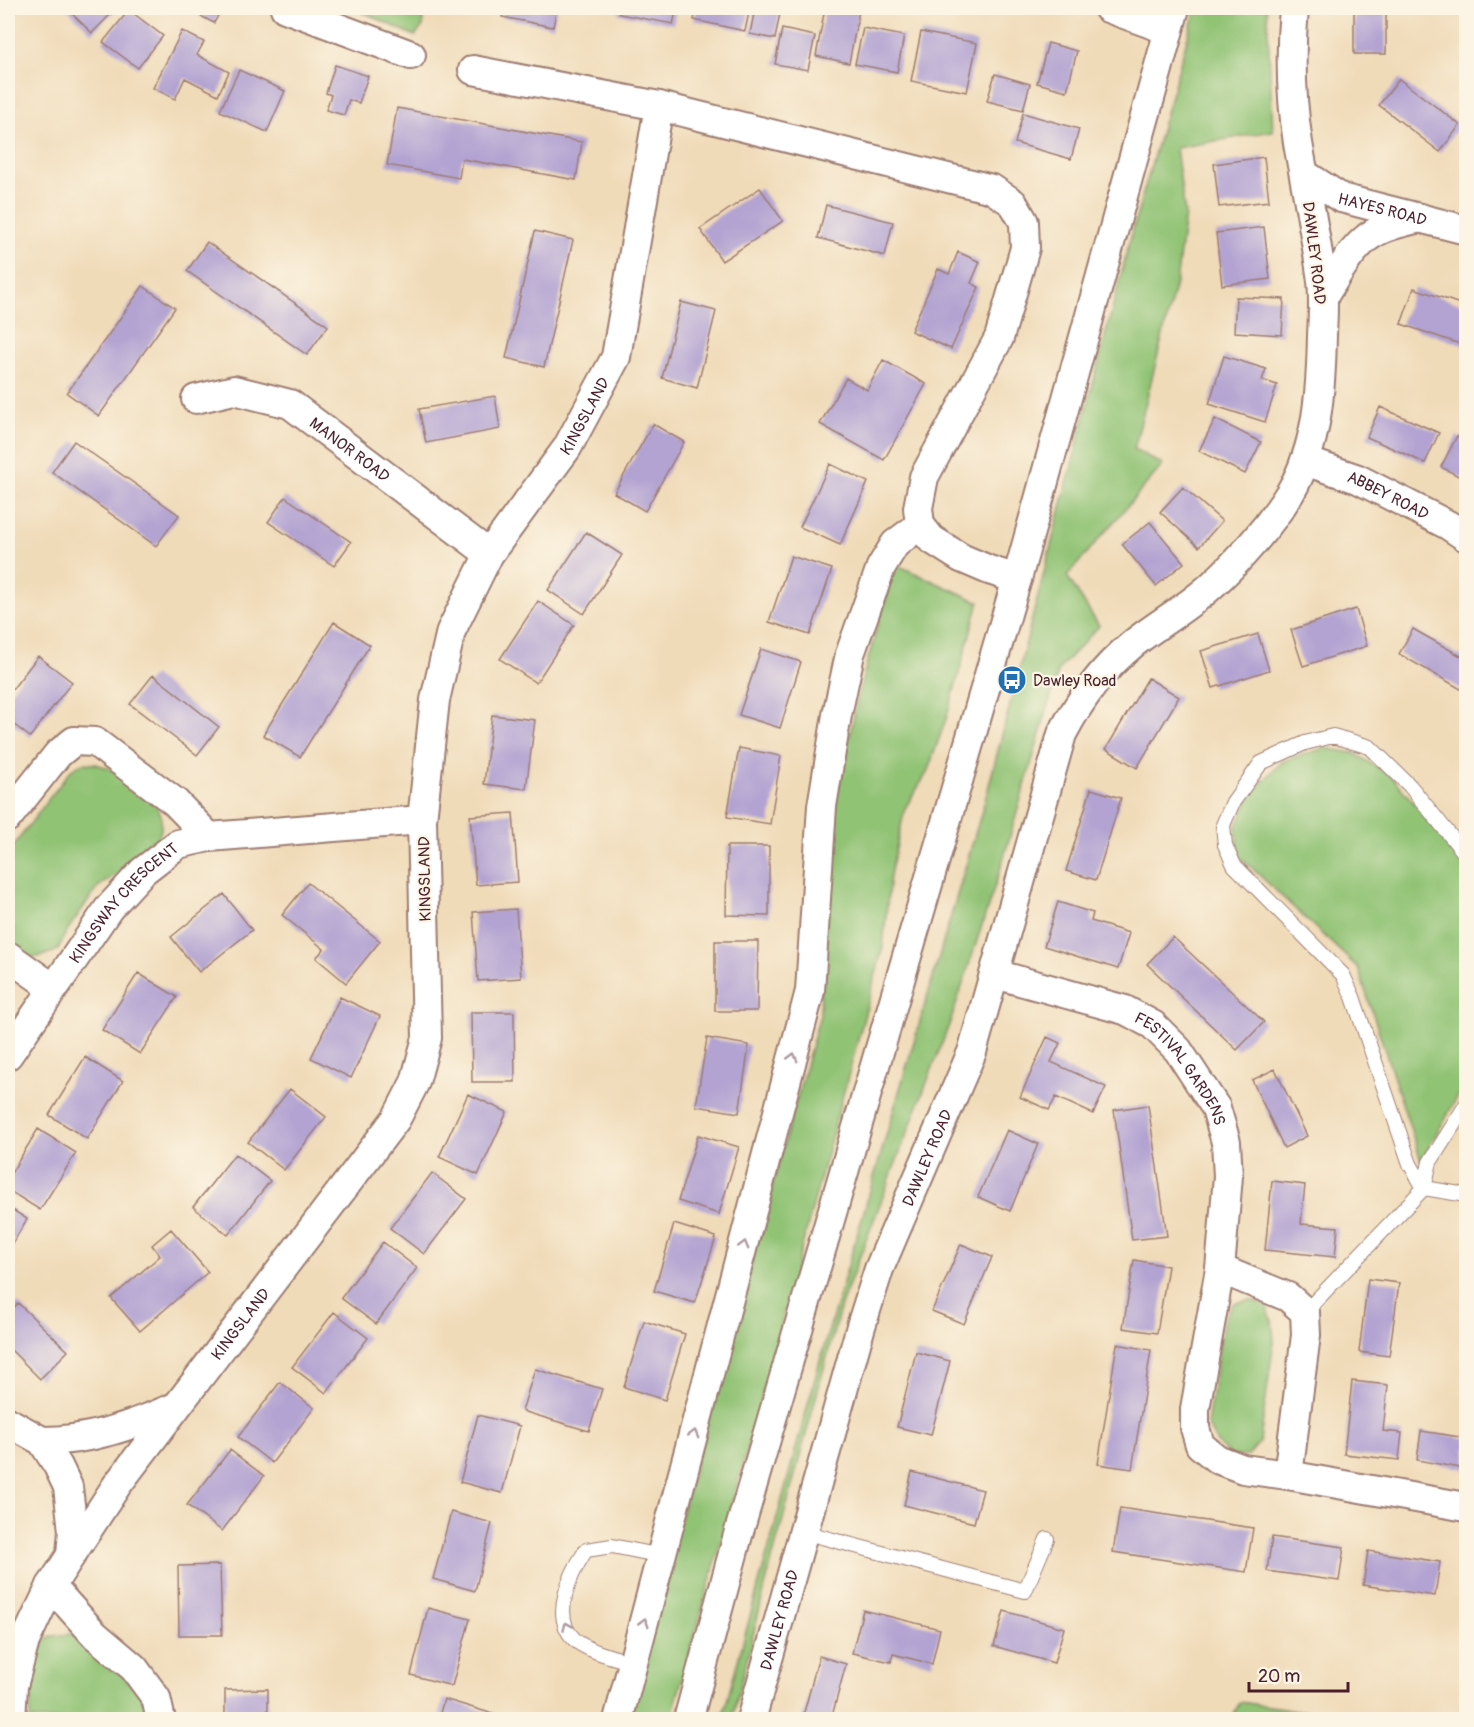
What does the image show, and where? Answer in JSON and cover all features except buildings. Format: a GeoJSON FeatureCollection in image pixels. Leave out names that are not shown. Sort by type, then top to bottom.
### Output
{"type":"FeatureCollection","features":[{"type":"Feature","properties":{"kind":"street"},"geometry":{"type":"LineString","coordinates":[[285,8],[411,55]]}},
{"type":"Feature","properties":{"kind":"street"},"geometry":{"type":"LineString","coordinates":[[688,1719],[748,1501],[1017,579],[1171,19],[1108,8]]}},
{"type":"Feature","properties":{"kind":"street","name":"DAWLEY ROAD"},"geometry":{"type":"LineString","coordinates":[[751,1719],[879,1269],[972,1052],[1062,734],[1078,703],[1107,668],[1135,642],[1203,593],[1239,558],[1290,493],[1305,461],[1317,418],[1322,370],[1323,297],[1298,141],[1293,93],[1290,44],[1294,8]]}},
{"type":"Feature","properties":{"kind":"street"},"geometry":{"type":"LineString","coordinates":[[473,70],[659,106],[992,189],[1013,203],[1024,222],[1025,248],[999,338],[924,477],[918,508],[920,525],[931,539],[946,550],[989,570],[1017,579]]}},
{"type":"Feature","properties":{"kind":"street","name":"KINGSLAND"},"geometry":{"type":"LineString","coordinates":[[11,1719],[13,1686],[25,1641],[51,1586],[117,1485],[396,1119],[415,1082],[427,1038],[422,820],[435,700],[451,631],[489,554],[567,448],[616,357],[659,106]]}},
{"type":"Feature","properties":{"kind":"street","name":"HAYES ROAD"},"geometry":{"type":"LineString","coordinates":[[1304,174],[1341,198],[1467,230]]}},
{"type":"Feature","properties":{"kind":"street"},"geometry":{"type":"LineString","coordinates":[[1323,297],[1347,260],[1369,237],[1396,224],[1423,218]]}},
{"type":"Feature","properties":{"kind":"street","name":"MANOR ROAD"},"geometry":{"type":"LineString","coordinates":[[196,399],[234,390],[290,404],[489,554]]}},
{"type":"Feature","properties":{"kind":"street","name":"ABBEY ROAD"},"geometry":{"type":"LineString","coordinates":[[1305,461],[1358,479],[1467,537]]}},
{"type":"Feature","properties":{"kind":"street"},"geometry":{"type":"LineString","coordinates":[[618,1719],[810,991],[822,806],[850,654],[881,567],[895,544],[920,525]]}},
{"type":"Feature","properties":{"kind":"street"},"geometry":{"type":"LineString","coordinates":[[8,817],[58,754],[74,741],[95,742],[175,802],[208,837]]}},
{"type":"Feature","properties":{"kind":"street","name":"KINGSWAY CRESCENT"},"geometry":{"type":"LineString","coordinates":[[8,1055],[109,908],[142,871],[178,844],[208,837],[422,820]]}},
{"type":"Feature","properties":{"kind":"street"},"geometry":{"type":"LineString","coordinates":[[8,956],[53,988]]}},
{"type":"Feature","properties":{"kind":"street","name":"FESTIVAL GARDENS"},"geometry":{"type":"LineString","coordinates":[[995,974],[1125,1010],[1153,1025],[1178,1050],[1216,1108],[1226,1142],[1228,1176],[1220,1269],[1195,1409],[1195,1428],[1200,1445],[1217,1459],[1243,1469],[1288,1475],[1467,1508]]}},
{"type":"Feature","properties":{"kind":"street"},"geometry":{"type":"LineString","coordinates":[[1220,1269],[1288,1298],[1305,1312],[1306,1335],[1288,1475]]}},
{"type":"Feature","properties":{"kind":"street"},"geometry":{"type":"LineString","coordinates":[[42,1441],[63,1441],[105,1434],[177,1406]]}},
{"type":"Feature","properties":{"kind":"street"},"geometry":{"type":"LineString","coordinates":[[8,1422],[42,1441],[68,1487],[73,1531],[71,1555]]}},
{"type":"Feature","properties":{"kind":"street"},"geometry":{"type":"LineString","coordinates":[[51,1586],[95,1635],[134,1668],[156,1698],[161,1719]]}},
{"type":"Feature","properties":{"kind":"lane"},"geometry":{"type":"LineString","coordinates":[[1424,1188],[1410,1164],[1353,997],[1343,975],[1234,865],[1225,845],[1223,825],[1233,802],[1261,763],[1305,743],[1333,736],[1370,747],[1410,786],[1467,855]]}},
{"type":"Feature","properties":{"kind":"lane"},"geometry":{"type":"LineString","coordinates":[[1305,1312],[1424,1188],[1430,1162],[1467,1105]]}},
{"type":"Feature","properties":{"kind":"lane"},"geometry":{"type":"LineString","coordinates":[[1424,1188],[1467,1194]]}},
{"type":"Feature","properties":{"kind":"lane"},"geometry":{"type":"LineString","coordinates":[[803,1532],[1025,1591],[1047,1539]]}},
{"type":"Feature","properties":{"kind":"lane"},"geometry":{"type":"LineString","coordinates":[[633,1663],[591,1648],[574,1639],[563,1621],[565,1595],[577,1564],[586,1550],[612,1546],[662,1556]]}},
{"type":"Feature","properties":{"kind":"green space"},"geometry":{"type":"Polygon","coordinates":[[[354,8],[425,8],[422,10],[423,26],[415,36],[354,8]]]}},
{"type":"Feature","properties":{"kind":"green space"},"geometry":{"type":"Polygon","coordinates":[[[1196,8],[1267,8],[1273,131],[1176,148],[1185,214],[1176,283],[1134,449],[1163,465],[1067,576],[1099,626],[1059,669],[1001,867],[951,1020],[841,1305],[770,1567],[732,1719],[722,1719],[821,1357],[986,797],[1132,232],[1196,8]]]}},
{"type":"Feature","properties":{"kind":"green space"},"geometry":{"type":"Polygon","coordinates":[[[895,564],[979,602],[947,716],[927,773],[905,808],[890,875],[883,947],[743,1464],[671,1719],[624,1720],[820,1015],[825,854],[859,691],[895,564]]]}},
{"type":"Feature","properties":{"kind":"green space"},"geometry":{"type":"Polygon","coordinates":[[[1324,748],[1354,753],[1390,775],[1466,863],[1466,1082],[1421,1161],[1358,968],[1239,856],[1236,827],[1253,791],[1283,761],[1324,748]]]}},
{"type":"Feature","properties":{"kind":"green space"},"geometry":{"type":"Polygon","coordinates":[[[82,763],[109,768],[153,800],[161,815],[161,830],[156,843],[150,850],[98,887],[66,932],[58,950],[43,956],[27,957],[8,948],[8,853],[70,771],[82,763]]]}},
{"type":"Feature","properties":{"kind":"green space"},"geometry":{"type":"Polygon","coordinates":[[[1251,1300],[1266,1305],[1272,1321],[1274,1341],[1260,1441],[1248,1456],[1230,1456],[1217,1443],[1207,1424],[1224,1318],[1234,1303],[1251,1300]]]}},
{"type":"Feature","properties":{"kind":"green space"},"geometry":{"type":"Polygon","coordinates":[[[70,1634],[89,1642],[141,1694],[151,1720],[30,1720],[33,1674],[39,1651],[51,1637],[70,1634]]]}},
{"type":"Feature","properties":{"kind":"green space"},"geometry":{"type":"Polygon","coordinates":[[[1240,1702],[1361,1719],[1231,1719],[1240,1702]]]}},
{"type":"Feature","properties":{"kind":"place","name":"Dawley Road"},"geometry":{"type":"Point","coordinates":[1012,680]}}]}
